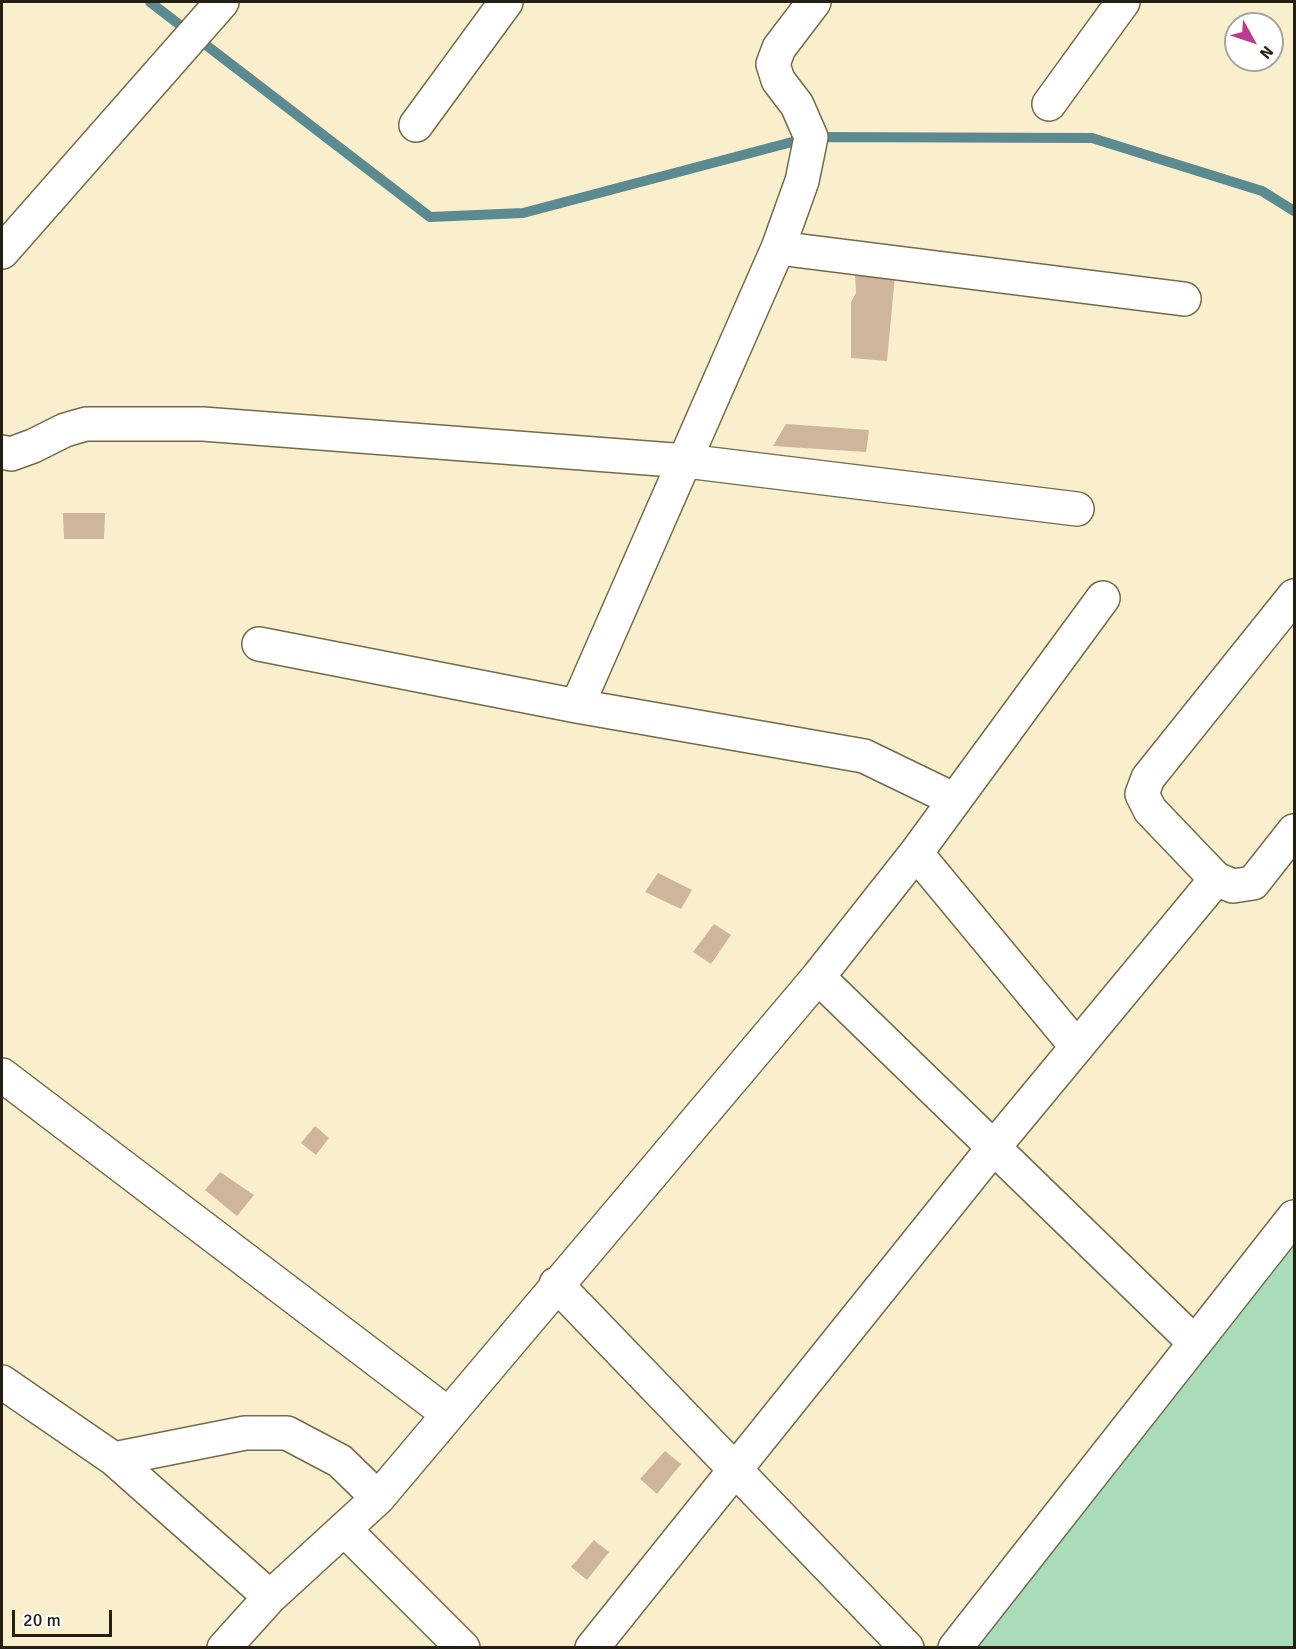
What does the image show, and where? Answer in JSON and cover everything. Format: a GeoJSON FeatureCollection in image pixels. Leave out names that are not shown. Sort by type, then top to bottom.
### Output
{"type":"FeatureCollection","features":[{"type":"Feature","properties":{"kind":"street"},"geometry":{"type":"LineString","coordinates":[[2,252],[222,2]]}},
{"type":"Feature","properties":{"kind":"street"},"geometry":{"type":"LineString","coordinates":[[416,125],[506,2]]}},
{"type":"Feature","properties":{"kind":"street"},"geometry":{"type":"LineString","coordinates":[[577,706],[778,248],[802,181],[811,137],[797,105],[778,80],[773,64],[779,48],[814,2]]}},
{"type":"Feature","properties":{"kind":"street"},"geometry":{"type":"LineString","coordinates":[[1049,104],[1124,2]]}},
{"type":"Feature","properties":{"kind":"street"},"geometry":{"type":"LineString","coordinates":[[778,248],[1184,299]]}},
{"type":"Feature","properties":{"kind":"street"},"geometry":{"type":"LineString","coordinates":[[2,452],[11,454],[64,430],[86,423],[203,424],[686,461],[1077,509]]}},
{"type":"Feature","properties":{"kind":"street"},"geometry":{"type":"LineString","coordinates":[[1294,596],[1148,777],[1142,794],[1150,810],[1216,879],[1233,886],[1253,883],[1294,831]]}},
{"type":"Feature","properties":{"kind":"street"},"geometry":{"type":"LineString","coordinates":[[224,1647],[270,1597],[378,1498],[556,1284],[818,977],[916,853],[1103,598]]}},
{"type":"Feature","properties":{"kind":"street"},"geometry":{"type":"LineString","coordinates":[[259,644],[577,706],[864,756],[955,800]]}},
{"type":"Feature","properties":{"kind":"street"},"geometry":{"type":"LineString","coordinates":[[916,853],[1077,1047]]}},
{"type":"Feature","properties":{"kind":"street"},"geometry":{"type":"LineString","coordinates":[[592,1647],[994,1147],[1216,879]]}},
{"type":"Feature","properties":{"kind":"street"},"geometry":{"type":"LineString","coordinates":[[818,977],[1195,1343]]}},
{"type":"Feature","properties":{"kind":"street"},"geometry":{"type":"LineString","coordinates":[[2,1075],[448,1414]]}},
{"type":"Feature","properties":{"kind":"street"},"geometry":{"type":"LineString","coordinates":[[955,1647],[1294,1217]]}},
{"type":"Feature","properties":{"kind":"street"},"geometry":{"type":"LineString","coordinates":[[556,1284],[907,1647]]}},
{"type":"Feature","properties":{"kind":"street"},"geometry":{"type":"LineString","coordinates":[[2,1382],[114,1459],[270,1597]]}},
{"type":"Feature","properties":{"kind":"street"},"geometry":{"type":"LineString","coordinates":[[114,1459],[245,1433],[287,1433],[340,1461],[378,1498]]}},
{"type":"Feature","properties":{"kind":"street"},"geometry":{"type":"LineString","coordinates":[[344,1529],[463,1647]]}},
{"type":"Feature","properties":{"kind":"green space"},"geometry":{"type":"Polygon","coordinates":[[[1294,1240],[1294,1647],[970,1647],[1294,1240]]]}},
{"type":"Feature","properties":{"kind":"building"},"geometry":{"type":"Polygon","coordinates":[[[855,272],[895,275],[887,361],[851,358],[851,302],[856,293],[855,272]]]}},
{"type":"Feature","properties":{"kind":"building"},"geometry":{"type":"Polygon","coordinates":[[[786,424],[869,430],[866,452],[773,446],[786,424]]]}},
{"type":"Feature","properties":{"kind":"building"},"geometry":{"type":"Polygon","coordinates":[[[63,513],[105,513],[104,539],[64,539],[63,513]]]}},
{"type":"Feature","properties":{"kind":"building"},"geometry":{"type":"Polygon","coordinates":[[[658,873],[692,890],[681,909],[645,892],[658,873]]]}},
{"type":"Feature","properties":{"kind":"building"},"geometry":{"type":"Polygon","coordinates":[[[714,924],[731,935],[711,964],[693,952],[714,924]]]}},
{"type":"Feature","properties":{"kind":"building"},"geometry":{"type":"Polygon","coordinates":[[[315,1126],[329,1138],[316,1155],[301,1143],[315,1126]]]}},
{"type":"Feature","properties":{"kind":"building"},"geometry":{"type":"Polygon","coordinates":[[[220,1172],[254,1195],[237,1216],[205,1190],[220,1172]]]}},
{"type":"Feature","properties":{"kind":"building"},"geometry":{"type":"Polygon","coordinates":[[[665,1451],[681,1464],[657,1494],[640,1479],[665,1451]]]}},
{"type":"Feature","properties":{"kind":"building"},"geometry":{"type":"Polygon","coordinates":[[[594,1540],[609,1552],[587,1580],[571,1567],[594,1540]]]}},
{"type":"Feature","properties":{"kind":"waterway"},"geometry":{"type":"LineString","coordinates":[[150,2],[430,217],[523,213],[811,137],[1092,138],[1262,191],[1294,211]]}}]}
